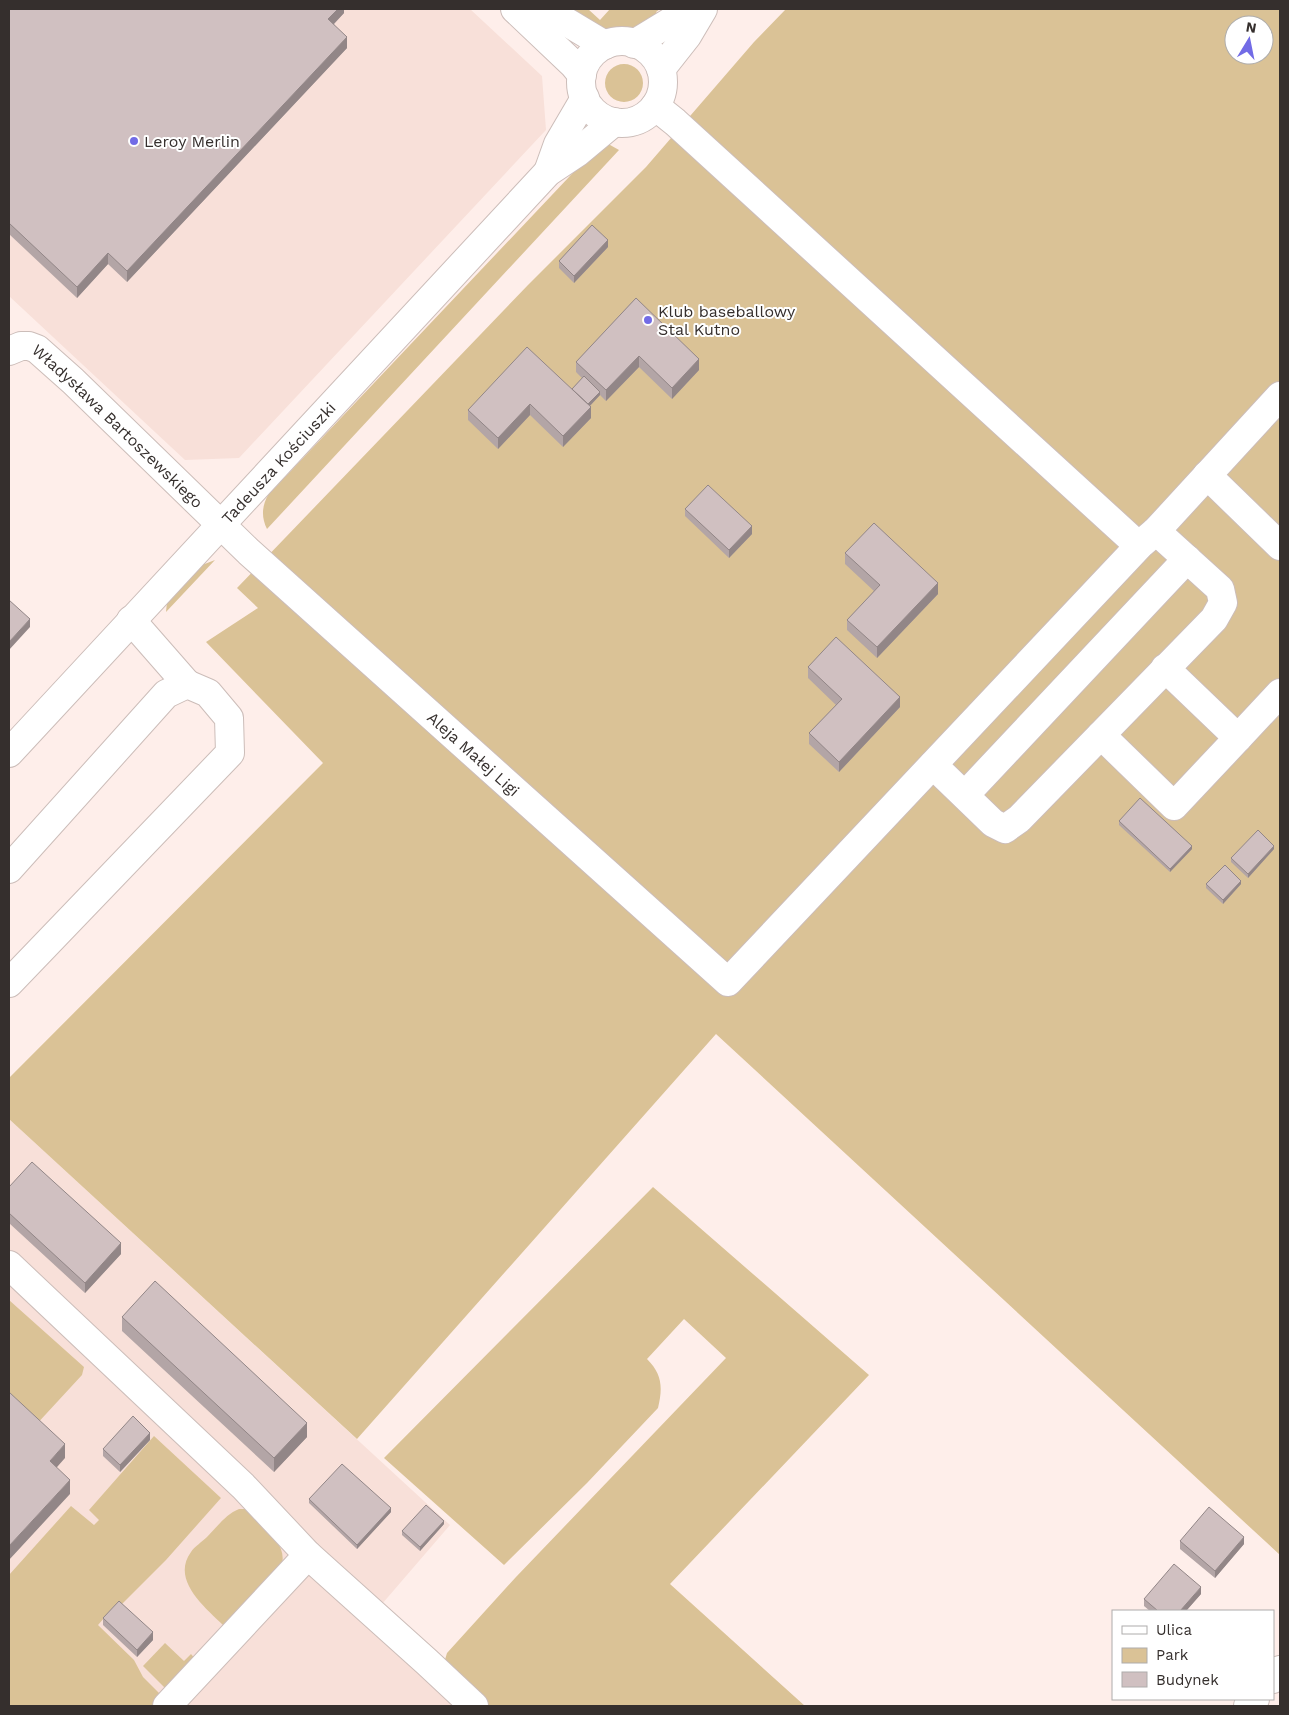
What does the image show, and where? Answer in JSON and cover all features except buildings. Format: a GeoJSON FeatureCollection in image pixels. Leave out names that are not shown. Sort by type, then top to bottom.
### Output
{"type":"FeatureCollection","features":[{"type":"Feature","properties":{"kind":"street"},"geometry":{"type":"LineString","coordinates":[[515,9],[573,64],[590,107],[605,120],[630,122],[644,117],[655,106],[661,95],[663,82],[661,69],[650,53],[634,44],[615,42],[605,45],[590,57],[583,87]]}},
{"type":"Feature","properties":{"kind":"street"},"geometry":{"type":"LineString","coordinates":[[545,9],[605,45]]}},
{"type":"Feature","properties":{"kind":"street"},"geometry":{"type":"LineString","coordinates":[[634,44],[691,9]]}},
{"type":"Feature","properties":{"kind":"street"},"geometry":{"type":"LineString","coordinates":[[661,69],[688,36],[703,9]]}},
{"type":"Feature","properties":{"kind":"street","name":"Tadeusza Kościuszki"},"geometry":{"type":"LineString","coordinates":[[548,172],[583,87]]}},
{"type":"Feature","properties":{"kind":"street"},"geometry":{"type":"LineString","coordinates":[[655,106],[1148,538],[1187,559],[1220,589],[1223,603],[1214,619],[1019,820],[1005,828],[993,823],[933,765],[1148,538],[1208,475],[1280,396]]}},
{"type":"Feature","properties":{"kind":"street","name":"Tadeusza Kościuszki"},"geometry":{"type":"LineString","coordinates":[[9,753],[548,172],[578,152],[614,122]]}},
{"type":"Feature","properties":{"kind":"street","name":"Władysława Bartoszewskiego"},"geometry":{"type":"LineString","coordinates":[[9,351],[21,346],[37,349],[73,381],[220,524]]}},
{"type":"Feature","properties":{"kind":"street"},"geometry":{"type":"LineString","coordinates":[[1208,475],[1280,546]]}},
{"type":"Feature","properties":{"kind":"street","name":"Aleja Małej Ligi"},"geometry":{"type":"LineString","coordinates":[[220,524],[728,982],[933,765]]}},
{"type":"Feature","properties":{"kind":"street"},"geometry":{"type":"LineString","coordinates":[[965,795],[1187,559]]}},
{"type":"Feature","properties":{"kind":"street"},"geometry":{"type":"LineString","coordinates":[[9,983],[230,753],[229,718],[208,693],[187,684],[131,620]]}},
{"type":"Feature","properties":{"kind":"street"},"geometry":{"type":"LineString","coordinates":[[1166,668],[1238,738]]}},
{"type":"Feature","properties":{"kind":"street"},"geometry":{"type":"LineString","coordinates":[[9,868],[166,694],[187,684]]}},
{"type":"Feature","properties":{"kind":"street"},"geometry":{"type":"LineString","coordinates":[[1101,735],[1174,806],[1280,693]]}},
{"type":"Feature","properties":{"kind":"street"},"geometry":{"type":"LineString","coordinates":[[9,1265],[243,1486],[308,1555],[474,1706]]}},
{"type":"Feature","properties":{"kind":"street"},"geometry":{"type":"LineString","coordinates":[[167,1706],[308,1555]]}},
{"type":"Feature","properties":{"kind":"shaded area"},"geometry":{"type":"Polygon","coordinates":[[[9,9],[470,9],[542,76],[546,130],[239,458],[185,460],[9,296],[9,9]]]}},
{"type":"Feature","properties":{"kind":"shaded area"},"geometry":{"type":"Polygon","coordinates":[[[9,1119],[450,1525],[382,1604],[488,1706],[9,1706],[9,1119]]]}},
{"type":"Feature","properties":{"kind":"green space"},"geometry":{"type":"Polygon","coordinates":[[[564,9],[588,9],[600,20],[610,9],[660,9],[656,12],[660,17],[631,28],[607,29],[564,9]]]}},
{"type":"Feature","properties":{"kind":"green space"},"geometry":{"type":"Polygon","coordinates":[[[786,9],[1280,9],[1280,1555],[716,1034],[357,1439],[9,1119],[9,1078],[323,763],[206,642],[258,608],[237,588],[528,285],[646,167],[754,42],[786,9]]]}},
{"type":"Feature","properties":{"kind":"green space"},"geometry":{"type":"Polygon","coordinates":[[[624,64],[638,69],[643,83],[638,97],[624,102],[610,97],[605,83],[610,69],[624,64]]]}},
{"type":"Feature","properties":{"kind":"green space"},"geometry":{"type":"Polygon","coordinates":[[[603,141],[619,150],[267,529],[263,512],[264,503],[268,495],[603,141]]]}},
{"type":"Feature","properties":{"kind":"green space"},"geometry":{"type":"Polygon","coordinates":[[[215,560],[166,612],[167,602],[202,565],[215,560]]]}},
{"type":"Feature","properties":{"kind":"green space"},"geometry":{"type":"Polygon","coordinates":[[[653,1187],[869,1375],[670,1584],[805,1706],[489,1706],[444,1663],[447,1653],[516,1577],[726,1358],[684,1319],[647,1359],[656,1370],[660,1381],[658,1408],[587,1483],[504,1565],[384,1458],[653,1187]]]}},
{"type":"Feature","properties":{"kind":"green space"},"geometry":{"type":"Polygon","coordinates":[[[9,1300],[84,1367],[82,1375],[34,1427],[9,1403],[9,1300]]]}},
{"type":"Feature","properties":{"kind":"green space"},"geometry":{"type":"Polygon","coordinates":[[[154,1436],[221,1498],[166,1560],[122,1604],[118,1602],[98,1625],[134,1660],[143,1677],[163,1697],[154,1706],[9,1706],[9,1575],[71,1506],[94,1525],[99,1520],[89,1510],[154,1436]]]}},
{"type":"Feature","properties":{"kind":"green space"},"geometry":{"type":"Polygon","coordinates":[[[239,1509],[246,1509],[266,1528],[278,1543],[283,1559],[281,1567],[226,1628],[193,1594],[185,1573],[186,1563],[194,1548],[226,1517],[239,1509]]]}},
{"type":"Feature","properties":{"kind":"green space"},"geometry":{"type":"Polygon","coordinates":[[[165,1643],[184,1661],[191,1654],[196,1660],[168,1691],[143,1666],[165,1643]]]}},
{"type":"Feature","properties":{"kind":"place","name":"Leroy Merlin"},"geometry":{"type":"Point","coordinates":[134,141]}},
{"type":"Feature","properties":{"kind":"place","name":"Klub baseballowy Stal Kutno"},"geometry":{"type":"Point","coordinates":[648,320]}}]}
